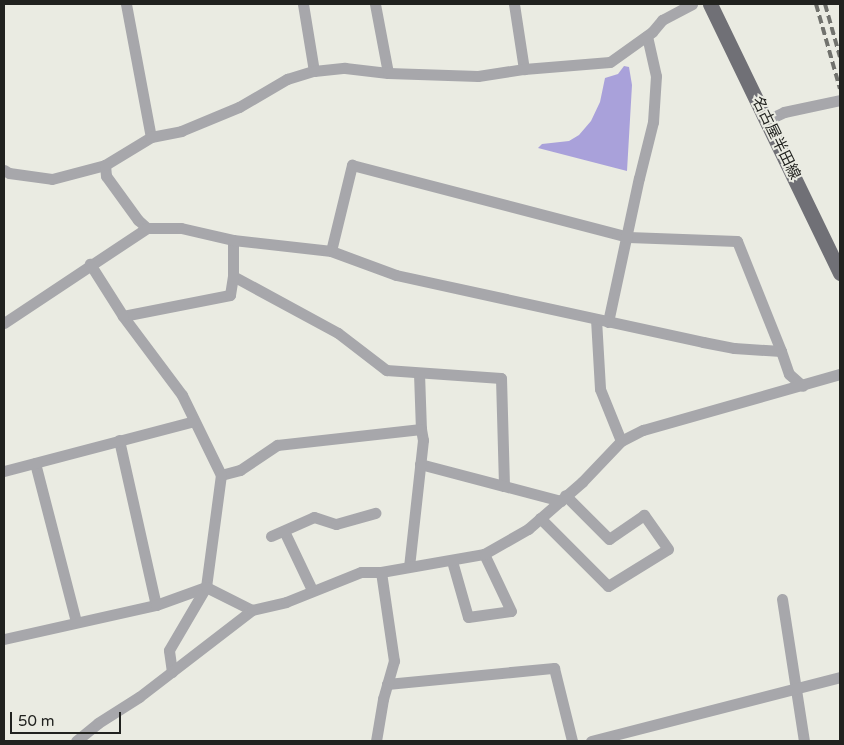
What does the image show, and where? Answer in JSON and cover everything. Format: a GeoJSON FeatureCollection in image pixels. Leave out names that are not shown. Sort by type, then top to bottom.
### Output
{"type":"FeatureCollection","features":[{"type":"Feature","properties":{"kind":"main road","name":"名古屋半田線"},"geometry":{"type":"LineString","coordinates":[[710,4],[840,273]]}},
{"type":"Feature","properties":{"kind":"street"},"geometry":{"type":"LineString","coordinates":[[126,4],[151,137]]}},
{"type":"Feature","properties":{"kind":"street"},"geometry":{"type":"LineString","coordinates":[[303,4],[314,71]]}},
{"type":"Feature","properties":{"kind":"street"},"geometry":{"type":"LineString","coordinates":[[376,4],[388,73]]}},
{"type":"Feature","properties":{"kind":"street"},"geometry":{"type":"LineString","coordinates":[[514,4],[524,69]]}},
{"type":"Feature","properties":{"kind":"street"},"geometry":{"type":"LineString","coordinates":[[4,170],[52,179],[105,164],[151,137],[180,131],[239,107],[287,79],[314,71],[345,68],[388,73],[478,76],[524,69],[610,62],[647,36],[662,20],[692,4]]}},
{"type":"Feature","properties":{"kind":"street"},"geometry":{"type":"LineString","coordinates":[[608,322],[628,236],[638,178],[653,122],[656,76],[647,36]]}},
{"type":"Feature","properties":{"kind":"street"},"geometry":{"type":"LineString","coordinates":[[767,120],[784,112],[840,100]]}},
{"type":"Feature","properties":{"kind":"street"},"geometry":{"type":"LineString","coordinates":[[105,164],[106,176],[138,220],[147,228]]}},
{"type":"Feature","properties":{"kind":"street"},"geometry":{"type":"LineString","coordinates":[[331,251],[352,165],[628,236],[737,241],[789,374],[803,386]]}},
{"type":"Feature","properties":{"kind":"street"},"geometry":{"type":"LineString","coordinates":[[4,323],[90,264],[147,228],[181,228],[233,240],[331,251],[396,275],[734,348],[781,351]]}},
{"type":"Feature","properties":{"kind":"street"},"geometry":{"type":"LineString","coordinates":[[123,316],[230,295],[233,276],[233,240]]}},
{"type":"Feature","properties":{"kind":"street"},"geometry":{"type":"LineString","coordinates":[[90,264],[123,316],[182,395],[220,475],[206,587],[169,650],[172,672]]}},
{"type":"Feature","properties":{"kind":"street"},"geometry":{"type":"LineString","coordinates":[[233,276],[338,333],[386,370],[501,378],[504,486]]}},
{"type":"Feature","properties":{"kind":"street"},"geometry":{"type":"LineString","coordinates":[[596,319],[600,389],[621,441]]}},
{"type":"Feature","properties":{"kind":"street"},"geometry":{"type":"LineString","coordinates":[[409,566],[423,440],[418,372]]}},
{"type":"Feature","properties":{"kind":"street"},"geometry":{"type":"LineString","coordinates":[[76,741],[98,723],[139,697],[252,610],[286,602],[361,572],[380,572],[484,554],[528,529],[582,482],[621,441],[643,430],[840,374]]}},
{"type":"Feature","properties":{"kind":"street"},"geometry":{"type":"LineString","coordinates":[[4,471],[194,421]]}},
{"type":"Feature","properties":{"kind":"street"},"geometry":{"type":"LineString","coordinates":[[220,475],[240,470],[277,445],[421,429]]}},
{"type":"Feature","properties":{"kind":"street"},"geometry":{"type":"LineString","coordinates":[[119,440],[156,605]]}},
{"type":"Feature","properties":{"kind":"street"},"geometry":{"type":"LineString","coordinates":[[35,463],[76,622]]}},
{"type":"Feature","properties":{"kind":"street"},"geometry":{"type":"LineString","coordinates":[[420,464],[504,486],[563,498],[609,539],[644,515],[668,549],[608,586],[540,518]]}},
{"type":"Feature","properties":{"kind":"street"},"geometry":{"type":"LineString","coordinates":[[271,536],[314,517],[336,524],[375,514]]}},
{"type":"Feature","properties":{"kind":"street"},"geometry":{"type":"LineString","coordinates":[[284,531],[312,590]]}},
{"type":"Feature","properties":{"kind":"street"},"geometry":{"type":"LineString","coordinates":[[452,561],[468,617],[511,611],[484,554]]}},
{"type":"Feature","properties":{"kind":"street"},"geometry":{"type":"LineString","coordinates":[[376,741],[387,684],[394,661],[380,572]]}},
{"type":"Feature","properties":{"kind":"street"},"geometry":{"type":"LineString","coordinates":[[4,639],[156,605],[206,587],[252,610]]}},
{"type":"Feature","properties":{"kind":"street"},"geometry":{"type":"LineString","coordinates":[[782,599],[804,741]]}},
{"type":"Feature","properties":{"kind":"street"},"geometry":{"type":"LineString","coordinates":[[387,684],[554,668],[572,741]]}},
{"type":"Feature","properties":{"kind":"street"},"geometry":{"type":"LineString","coordinates":[[591,741],[840,677]]}},
{"type":"Feature","properties":{"kind":"shaded area"},"geometry":{"type":"Polygon","coordinates":[[[624,66],[629,67],[632,85],[627,171],[538,148],[542,144],[569,141],[579,135],[591,121],[600,102],[605,78],[618,74],[624,66]]]}},
{"type":"Feature","properties":{"kind":"railway"},"geometry":{"type":"LineString","coordinates":[[816,4],[840,89]]}},
{"type":"Feature","properties":{"kind":"railway"},"geometry":{"type":"LineString","coordinates":[[825,4],[840,57]]}}]}
